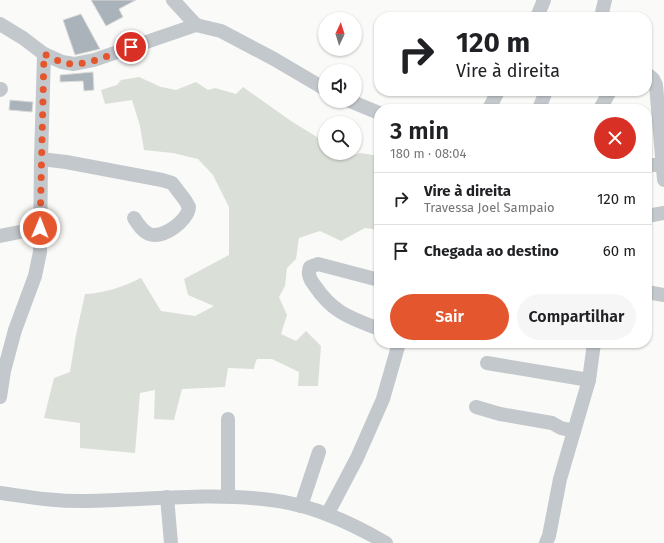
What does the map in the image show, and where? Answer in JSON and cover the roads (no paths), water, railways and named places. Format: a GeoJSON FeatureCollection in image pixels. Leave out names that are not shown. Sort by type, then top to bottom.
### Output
{"type":"FeatureCollection","features":[{"type":"Feature","properties":{"kind":"street"},"geometry":{"type":"LineString","coordinates":[[173,0],[196,25]]}},
{"type":"Feature","properties":{"kind":"street"},"geometry":{"type":"LineString","coordinates":[[539,12],[544,0]]}},
{"type":"Feature","properties":{"kind":"street"},"geometry":{"type":"LineString","coordinates":[[602,12],[605,0]]}},
{"type":"Feature","properties":{"kind":"street"},"geometry":{"type":"LineString","coordinates":[[0,24],[23,38],[44,54],[62,62],[74,64],[196,25],[221,31],[274,59],[318,85]]}},
{"type":"Feature","properties":{"kind":"street"},"geometry":{"type":"LineString","coordinates":[[0,397],[2,371],[35,276],[40,252],[44,54]]}},
{"type":"Feature","properties":{"kind":"street"},"geometry":{"type":"LineString","coordinates":[[652,78],[656,85],[664,180]]}},
{"type":"Feature","properties":{"kind":"street"},"geometry":{"type":"LineString","coordinates":[[362,106],[374,111]]}},
{"type":"Feature","properties":{"kind":"street"},"geometry":{"type":"LineString","coordinates":[[41,159],[66,162],[172,183],[189,207],[187,217],[170,230],[158,236],[150,235],[143,231],[134,218]]}},
{"type":"Feature","properties":{"kind":"street"},"geometry":{"type":"LineString","coordinates":[[652,165],[663,165]]}},
{"type":"Feature","properties":{"kind":"street"},"geometry":{"type":"LineString","coordinates":[[652,215],[664,213]]}},
{"type":"Feature","properties":{"kind":"street"},"geometry":{"type":"LineString","coordinates":[[0,236],[40,228]]}},
{"type":"Feature","properties":{"kind":"street"},"geometry":{"type":"LineString","coordinates":[[374,279],[323,264],[314,264],[310,266],[308,270],[311,281],[323,298],[332,306],[344,315],[374,327]]}},
{"type":"Feature","properties":{"kind":"street"},"geometry":{"type":"LineString","coordinates":[[652,293],[664,295]]}},
{"type":"Feature","properties":{"kind":"street"},"geometry":{"type":"LineString","coordinates":[[328,514],[357,458],[383,399],[398,348]]}},
{"type":"Feature","properties":{"kind":"street"},"geometry":{"type":"LineString","coordinates":[[546,543],[549,536],[560,478],[589,380],[593,348]]}},
{"type":"Feature","properties":{"kind":"street"},"geometry":{"type":"LineString","coordinates":[[487,363],[589,380]]}},
{"type":"Feature","properties":{"kind":"street"},"geometry":{"type":"LineString","coordinates":[[476,407],[500,414],[552,423],[561,428],[574,431]]}},
{"type":"Feature","properties":{"kind":"street"},"geometry":{"type":"LineString","coordinates":[[228,419],[228,496]]}},
{"type":"Feature","properties":{"kind":"street"},"geometry":{"type":"LineString","coordinates":[[301,506],[319,452]]}},
{"type":"Feature","properties":{"kind":"street"},"geometry":{"type":"LineString","coordinates":[[0,493],[50,500],[87,501],[228,496],[272,500],[301,506],[328,514],[362,529],[386,543]]}},
{"type":"Feature","properties":{"kind":"street"},"geometry":{"type":"LineString","coordinates":[[167,497],[171,543]]}}]}
